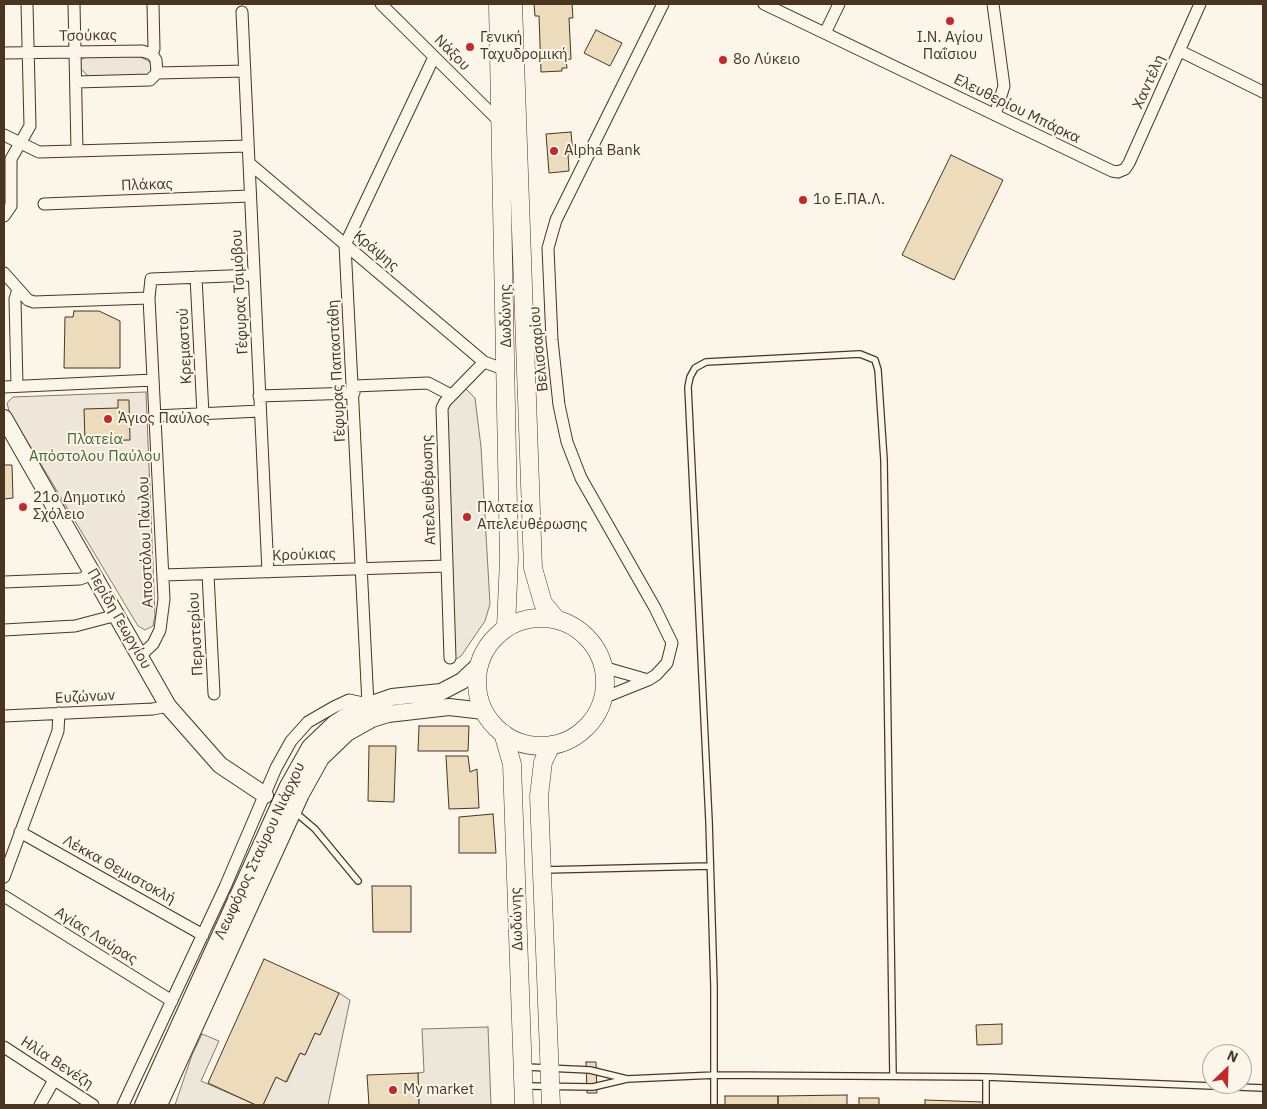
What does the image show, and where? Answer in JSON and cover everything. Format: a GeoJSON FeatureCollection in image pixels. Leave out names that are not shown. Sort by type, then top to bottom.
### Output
{"type":"FeatureCollection","features":[{"type":"Feature","properties":{"kind":"main road","name":"Δωδώνης"},"geometry":{"type":"LineString","coordinates":[[498,4],[502,124],[509,559],[506,628]]}},
{"type":"Feature","properties":{"kind":"main road","name":"Δωδώνης"},"geometry":{"type":"LineString","coordinates":[[513,4],[533,568],[543,603],[557,620]]}},
{"type":"Feature","properties":{"kind":"main road","name":"Περίδη Γεωργίου"},"geometry":{"type":"LineString","coordinates":[[4,418],[10,438],[93,574],[168,706],[220,765],[265,796]]}},
{"type":"Feature","properties":{"kind":"main road","name":"Δωδώνης"},"geometry":{"type":"LineString","coordinates":[[532,618],[557,620],[569,624],[589,639],[596,649],[603,667],[605,685],[603,698],[593,720],[574,737],[551,745],[526,744],[503,733],[493,725],[484,711],[477,691],[478,666],[489,643],[506,628],[532,618]]}},
{"type":"Feature","properties":{"kind":"main road","name":"Λεωφόρος Σταύρου Νιάρχου"},"geometry":{"type":"LineString","coordinates":[[143,1105],[295,770],[320,736],[350,713],[368,704],[392,697],[442,692],[462,681],[478,666]]}},
{"type":"Feature","properties":{"kind":"main road","name":"Λεωφόρος Σταύρου Νιάρχου"},"geometry":{"type":"LineString","coordinates":[[159,1105],[310,776],[321,758],[337,741],[360,725],[388,714],[449,707],[484,711]]}},
{"type":"Feature","properties":{"kind":"main road","name":"Δωδώνης"},"geometry":{"type":"LineString","coordinates":[[503,733],[512,764],[524,1105]]}},
{"type":"Feature","properties":{"kind":"main road","name":"Δωδώνης"},"geometry":{"type":"LineString","coordinates":[[551,745],[540,772],[551,1105]]}},
{"type":"Feature","properties":{"kind":"street"},"geometry":{"type":"LineString","coordinates":[[4,216],[11,206],[10,164],[30,126],[27,4]]}},
{"type":"Feature","properties":{"kind":"street"},"geometry":{"type":"LineString","coordinates":[[74,4],[77,151]]}},
{"type":"Feature","properties":{"kind":"street"},"geometry":{"type":"LineString","coordinates":[[76,82],[144,81],[153,78],[157,73],[156,60],[152,54],[154,49],[153,4]]}},
{"type":"Feature","properties":{"kind":"street","name":"Νάξου"},"geometry":{"type":"LineString","coordinates":[[381,4],[502,124]]}},
{"type":"Feature","properties":{"kind":"street","name":"Βελισσαρίου"},"geometry":{"type":"LineString","coordinates":[[603,698],[648,680],[667,663],[672,643],[655,608],[581,478],[567,442],[559,405],[547,256],[549,239],[556,220],[663,4]]}},
{"type":"Feature","properties":{"kind":"street","name":"Ελευθερίου Μπάρκα"},"geometry":{"type":"LineString","coordinates":[[764,4],[1112,171],[1122,171]]}},
{"type":"Feature","properties":{"kind":"street"},"geometry":{"type":"LineString","coordinates":[[825,33],[839,4]]}},
{"type":"Feature","properties":{"kind":"street"},"geometry":{"type":"LineString","coordinates":[[993,4],[1004,86],[995,115]]}},
{"type":"Feature","properties":{"kind":"street","name":"Χαντέλη"},"geometry":{"type":"LineString","coordinates":[[1122,171],[1129,163],[1200,4]]}},
{"type":"Feature","properties":{"kind":"street","name":"Γέφυρας Τσιμόβου"},"geometry":{"type":"LineString","coordinates":[[242,12],[268,572]]}},
{"type":"Feature","properties":{"kind":"street","name":"Τσούκας"},"geometry":{"type":"LineString","coordinates":[[4,53],[142,50],[152,54]]}},
{"type":"Feature","properties":{"kind":"street"},"geometry":{"type":"LineString","coordinates":[[1180,50],[1263,92]]}},
{"type":"Feature","properties":{"kind":"street","name":"Γέφυρας Παπαστάθη"},"geometry":{"type":"LineString","coordinates":[[368,704],[354,389],[345,245],[434,57]]}},
{"type":"Feature","properties":{"kind":"street"},"geometry":{"type":"LineString","coordinates":[[157,73],[245,71]]}},
{"type":"Feature","properties":{"kind":"street"},"geometry":{"type":"LineString","coordinates":[[4,135],[39,152],[248,146]]}},
{"type":"Feature","properties":{"kind":"street","name":"Κράψης"},"geometry":{"type":"LineString","coordinates":[[249,164],[484,362]]}},
{"type":"Feature","properties":{"kind":"street","name":"Πλάκας"},"geometry":{"type":"LineString","coordinates":[[44,204],[250,196]]}},
{"type":"Feature","properties":{"kind":"street"},"geometry":{"type":"LineString","coordinates":[[4,273],[28,300],[34,302],[149,298],[149,283],[151,279],[254,275]]}},
{"type":"Feature","properties":{"kind":"street","name":"Κρεμαστού"},"geometry":{"type":"LineString","coordinates":[[196,277],[203,414]]}},
{"type":"Feature","properties":{"kind":"street"},"geometry":{"type":"LineString","coordinates":[[17,386],[15,299],[18,289]]}},
{"type":"Feature","properties":{"kind":"street","name":"Αποστόλου Πάυλου"},"geometry":{"type":"LineString","coordinates":[[140,656],[153,644],[162,624],[163,575],[149,298]]}},
{"type":"Feature","properties":{"kind":"street"},"geometry":{"type":"LineString","coordinates":[[484,362],[506,370]]}},
{"type":"Feature","properties":{"kind":"street","name":"Απελευθέρωσης"},"geometry":{"type":"LineString","coordinates":[[450,658],[442,409],[451,395],[484,362]]}},
{"type":"Feature","properties":{"kind":"street"},"geometry":{"type":"LineString","coordinates":[[4,387],[153,380]]}},
{"type":"Feature","properties":{"kind":"street"},"geometry":{"type":"LineString","coordinates":[[259,396],[428,383],[451,395]]}},
{"type":"Feature","properties":{"kind":"street"},"geometry":{"type":"LineString","coordinates":[[155,416],[260,411]]}},
{"type":"Feature","properties":{"kind":"street","name":"Κρούκιας"},"geometry":{"type":"LineString","coordinates":[[163,575],[447,566]]}},
{"type":"Feature","properties":{"kind":"street"},"geometry":{"type":"LineString","coordinates":[[4,582],[80,579],[93,574]]}},
{"type":"Feature","properties":{"kind":"street","name":"Περιστερίου"},"geometry":{"type":"LineString","coordinates":[[208,574],[214,694]]}},
{"type":"Feature","properties":{"kind":"street"},"geometry":{"type":"LineString","coordinates":[[4,630],[75,626],[117,615]]}},
{"type":"Feature","properties":{"kind":"street"},"geometry":{"type":"LineString","coordinates":[[603,667],[648,680]]}},
{"type":"Feature","properties":{"kind":"street"},"geometry":{"type":"LineString","coordinates":[[123,1105],[203,935],[283,754],[294,735],[318,716],[349,700],[368,704]]}},
{"type":"Feature","properties":{"kind":"street","name":"Ευζώνων"},"geometry":{"type":"LineString","coordinates":[[4,716],[153,709],[168,706]]}},
{"type":"Feature","properties":{"kind":"street"},"geometry":{"type":"LineString","coordinates":[[4,877],[58,731],[59,714]]}},
{"type":"Feature","properties":{"kind":"street","name":"Λέκκα Θεμιστοκλή"},"geometry":{"type":"LineString","coordinates":[[20,832],[203,935]]}},
{"type":"Feature","properties":{"kind":"street","name":"Αγίας Λαύρας"},"geometry":{"type":"LineString","coordinates":[[4,896],[172,1001]]}},
{"type":"Feature","properties":{"kind":"street","name":"Ηλία Βενέζη"},"geometry":{"type":"LineString","coordinates":[[4,1047],[93,1105]]}},
{"type":"Feature","properties":{"kind":"street"},"geometry":{"type":"LineString","coordinates":[[40,1105],[54,1080]]}},
{"type":"Feature","properties":{"kind":"lane"},"geometry":{"type":"LineString","coordinates":[[714,1105],[716,1076],[709,866],[688,387],[690,377],[695,368],[719,360],[860,354],[869,356],[874,360],[878,370],[884,460],[893,1076]]}},
{"type":"Feature","properties":{"kind":"lane"},"geometry":{"type":"LineString","coordinates":[[294,811],[315,830],[358,881]]}},
{"type":"Feature","properties":{"kind":"lane"},"geometry":{"type":"LineString","coordinates":[[542,870],[709,866]]}},
{"type":"Feature","properties":{"kind":"lane"},"geometry":{"type":"LineString","coordinates":[[523,1067],[590,1070],[627,1079]]}},
{"type":"Feature","properties":{"kind":"lane"},"geometry":{"type":"LineString","coordinates":[[524,1086],[593,1087],[627,1079],[716,1076],[893,1076],[986,1077],[1263,1088]]}},
{"type":"Feature","properties":{"kind":"lane"},"geometry":{"type":"LineString","coordinates":[[986,1077],[986,1105]]}},
{"type":"Feature","properties":{"kind":"green space"},"geometry":{"type":"Polygon","coordinates":[[[90,56],[139,56],[150,62],[151,75],[89,77],[79,67],[81,59],[90,56]]]}},
{"type":"Feature","properties":{"kind":"green space","name":"Πλατεία Απόστολου Παύλου"},"geometry":{"type":"Polygon","coordinates":[[[146,392],[155,615],[153,626],[145,630],[138,626],[9,411],[7,403],[13,397],[146,392]]]}},
{"type":"Feature","properties":{"kind":"shaded area","name":"Πλατεία Απελευθέρωσης"},"geometry":{"type":"Polygon","coordinates":[[[464,387],[475,398],[481,447],[490,604],[485,621],[461,656],[455,660],[447,406],[464,387]]]}},
{"type":"Feature","properties":{"kind":"shaded area"},"geometry":{"type":"Polygon","coordinates":[[[339,993],[350,1000],[328,1105],[263,1105],[276,1077],[287,1082],[300,1053],[305,1055],[315,1033],[320,1035],[339,993]]]}},
{"type":"Feature","properties":{"kind":"shaded area"},"geometry":{"type":"Polygon","coordinates":[[[488,1027],[491,1105],[419,1105],[418,1073],[424,1072],[422,1029],[488,1027]]]}},
{"type":"Feature","properties":{"kind":"shaded area"},"geometry":{"type":"Polygon","coordinates":[[[202,1034],[219,1041],[201,1081],[256,1105],[175,1105],[192,1055],[202,1034]]]}},
{"type":"Feature","properties":{"kind":"building"},"geometry":{"type":"Polygon","coordinates":[[[534,4],[572,4],[573,18],[569,18],[571,59],[566,60],[567,68],[562,68],[562,71],[541,72],[539,16],[535,16],[534,4]]]}},
{"type":"Feature","properties":{"kind":"building"},"geometry":{"type":"Polygon","coordinates":[[[596,30],[622,43],[610,66],[584,53],[596,30]]]}},
{"type":"Feature","properties":{"kind":"building"},"geometry":{"type":"Polygon","coordinates":[[[571,132],[573,154],[568,154],[569,171],[549,173],[546,134],[571,132]]]}},
{"type":"Feature","properties":{"kind":"building"},"geometry":{"type":"Polygon","coordinates":[[[951,155],[1003,180],[954,280],[902,255],[951,155]]]}},
{"type":"Feature","properties":{"kind":"building"},"geometry":{"type":"Polygon","coordinates":[[[74,311],[99,311],[120,321],[120,368],[64,368],[65,317],[73,317],[74,311]]]}},
{"type":"Feature","properties":{"kind":"building"},"geometry":{"type":"Polygon","coordinates":[[[118,400],[129,400],[130,440],[85,441],[84,409],[118,408],[118,400]]]}},
{"type":"Feature","properties":{"kind":"building"},"geometry":{"type":"Polygon","coordinates":[[[4,465],[12,465],[13,498],[4,499],[4,465]]]}},
{"type":"Feature","properties":{"kind":"building"},"geometry":{"type":"Polygon","coordinates":[[[419,726],[469,726],[468,751],[418,751],[419,726]]]}},
{"type":"Feature","properties":{"kind":"building"},"geometry":{"type":"Polygon","coordinates":[[[369,746],[396,746],[394,802],[368,801],[369,746]]]}},
{"type":"Feature","properties":{"kind":"building"},"geometry":{"type":"Polygon","coordinates":[[[446,756],[468,756],[470,772],[477,769],[479,808],[449,809],[446,756]]]}},
{"type":"Feature","properties":{"kind":"building"},"geometry":{"type":"Polygon","coordinates":[[[493,814],[496,853],[459,853],[459,817],[493,814]]]}},
{"type":"Feature","properties":{"kind":"building"},"geometry":{"type":"Polygon","coordinates":[[[372,886],[411,886],[411,932],[373,932],[372,886]]]}},
{"type":"Feature","properties":{"kind":"building"},"geometry":{"type":"Polygon","coordinates":[[[264,959],[339,993],[320,1035],[315,1033],[305,1055],[300,1053],[286,1082],[276,1077],[263,1105],[256,1105],[208,1083],[264,959]]]}},
{"type":"Feature","properties":{"kind":"building"},"geometry":{"type":"Polygon","coordinates":[[[1002,1024],[1002,1044],[977,1045],[976,1025],[1002,1024]]]}},
{"type":"Feature","properties":{"kind":"building"},"geometry":{"type":"Polygon","coordinates":[[[586,1062],[596,1062],[597,1093],[587,1093],[586,1062]]]}},
{"type":"Feature","properties":{"kind":"building","name":"My market"},"geometry":{"type":"Polygon","coordinates":[[[418,1073],[419,1105],[369,1105],[367,1075],[418,1073]]]}},
{"type":"Feature","properties":{"kind":"building"},"geometry":{"type":"Polygon","coordinates":[[[847,1095],[847,1105],[778,1105],[778,1096],[847,1095]]]}},
{"type":"Feature","properties":{"kind":"building"},"geometry":{"type":"Polygon","coordinates":[[[725,1096],[778,1096],[778,1105],[725,1105],[725,1096]]]}},
{"type":"Feature","properties":{"kind":"building"},"geometry":{"type":"Polygon","coordinates":[[[859,1098],[879,1098],[879,1105],[859,1105],[859,1098]]]}},
{"type":"Feature","properties":{"kind":"building"},"geometry":{"type":"Polygon","coordinates":[[[925,1100],[983,1102],[983,1105],[925,1105],[925,1100]]]}},
{"type":"Feature","properties":{"kind":"place","name":"Ι.Ν. Αγίου Παΐσιου"},"geometry":{"type":"Point","coordinates":[950,21]}},
{"type":"Feature","properties":{"kind":"place","name":"Γενική Ταχυδρομική"},"geometry":{"type":"Point","coordinates":[470,47]}},
{"type":"Feature","properties":{"kind":"place","name":"8ο Λύκειο"},"geometry":{"type":"Point","coordinates":[723,60]}},
{"type":"Feature","properties":{"kind":"place","name":"Alpha Bank"},"geometry":{"type":"Point","coordinates":[554,151]}},
{"type":"Feature","properties":{"kind":"place","name":"1ο Ε.ΠΑ.Λ."},"geometry":{"type":"Point","coordinates":[803,200]}},
{"type":"Feature","properties":{"kind":"place","name":"Άγιος Παύλος"},"geometry":{"type":"Point","coordinates":[108,419]}},
{"type":"Feature","properties":{"kind":"place","name":"21ο Δημοτικό Σχόλειο"},"geometry":{"type":"Point","coordinates":[23,507]}},
{"type":"Feature","properties":{"kind":"place","name":"Πλατεία Απελευθέρωσης"},"geometry":{"type":"Point","coordinates":[467,517]}},
{"type":"Feature","properties":{"kind":"place","name":"My market"},"geometry":{"type":"Point","coordinates":[393,1090]}}]}
